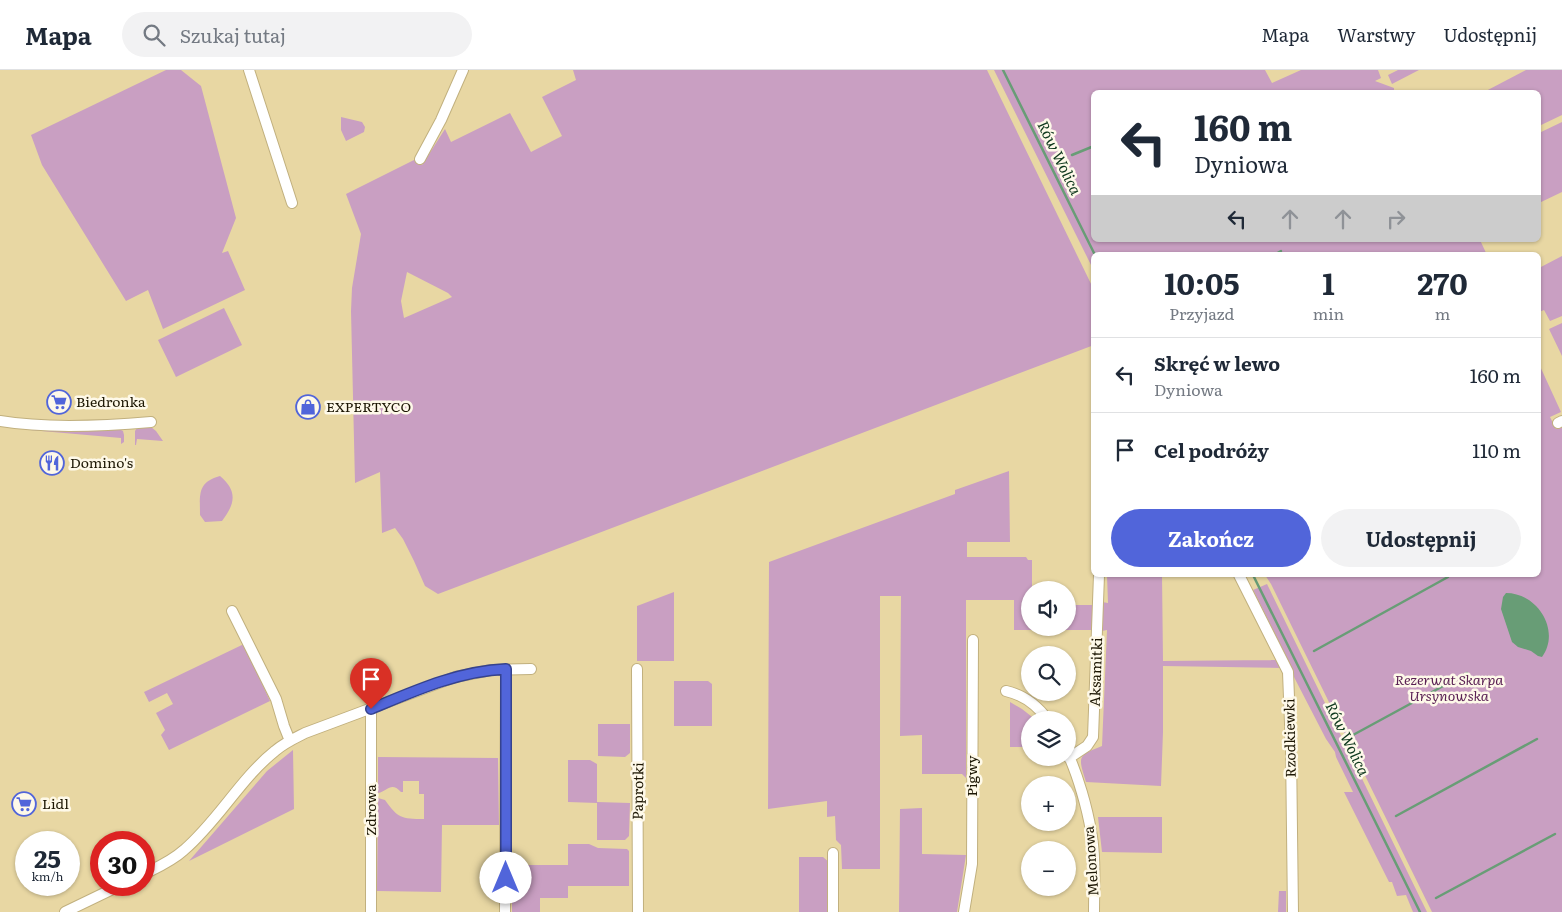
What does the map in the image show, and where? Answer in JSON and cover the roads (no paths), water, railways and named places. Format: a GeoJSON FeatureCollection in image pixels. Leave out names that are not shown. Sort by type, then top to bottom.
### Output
{"type":"FeatureCollection","features":[{"type":"Feature","properties":{"kind":"street"},"geometry":{"type":"LineString","coordinates":[[249,70],[292,203]]}},
{"type":"Feature","properties":{"kind":"street"},"geometry":{"type":"LineString","coordinates":[[420,158],[442,120],[463,70]]}},
{"type":"Feature","properties":{"kind":"street"},"geometry":{"type":"LineString","coordinates":[[0,423],[73,426],[151,422]]}},
{"type":"Feature","properties":{"kind":"street","name":"Aksamitki"},"geometry":{"type":"LineString","coordinates":[[1076,752],[1087,746],[1093,737],[1099,577]]}},
{"type":"Feature","properties":{"kind":"street","name":"Rzodkiewki"},"geometry":{"type":"LineString","coordinates":[[1241,577],[1288,672],[1293,912]]}},
{"type":"Feature","properties":{"kind":"street"},"geometry":{"type":"LineString","coordinates":[[232,611],[276,699],[290,741]]}},
{"type":"Feature","properties":{"kind":"street","name":"Pigwy"},"geometry":{"type":"LineString","coordinates":[[964,912],[972,864],[973,640]]}},
{"type":"Feature","properties":{"kind":"street"},"geometry":{"type":"LineString","coordinates":[[506,669],[506,912]]}},
{"type":"Feature","properties":{"kind":"street"},"geometry":{"type":"LineString","coordinates":[[155,868],[173,859],[188,846],[254,771],[275,751],[290,741],[455,677],[491,670],[531,669]]}},
{"type":"Feature","properties":{"kind":"street","name":"Paprotki"},"geometry":{"type":"LineString","coordinates":[[637,669],[638,912]]}},
{"type":"Feature","properties":{"kind":"street"},"geometry":{"type":"LineString","coordinates":[[1006,691],[1029,700],[1039,711]]}},
{"type":"Feature","properties":{"kind":"street","name":"Zdrowa"},"geometry":{"type":"LineString","coordinates":[[371,709],[371,912]]}},
{"type":"Feature","properties":{"kind":"street","name":"Melonowa"},"geometry":{"type":"LineString","coordinates":[[1072,766],[1091,831],[1094,912]]}},
{"type":"Feature","properties":{"kind":"street"},"geometry":{"type":"LineString","coordinates":[[833,853],[833,912]]}},
{"type":"Feature","properties":{"kind":"street"},"geometry":{"type":"LineString","coordinates":[[65,912],[98,896]]}},
{"type":"Feature","properties":{"kind":"waterway","name":"Rów Wolica"},"geometry":{"type":"LineString","coordinates":[[1003,70],[1094,252]]}},
{"type":"Feature","properties":{"kind":"waterway"},"geometry":{"type":"LineString","coordinates":[[1072,155],[1091,147]]}},
{"type":"Feature","properties":{"kind":"waterway","name":"Rów Wolica"},"geometry":{"type":"LineString","coordinates":[[1254,577],[1420,912]]}},
{"type":"Feature","properties":{"kind":"waterway"},"geometry":{"type":"LineString","coordinates":[[1314,651],[1448,577]]}},
{"type":"Feature","properties":{"kind":"waterway"},"geometry":{"type":"LineString","coordinates":[[1353,735],[1467,673]]}},
{"type":"Feature","properties":{"kind":"waterway"},"geometry":{"type":"LineString","coordinates":[[1396,816],[1537,739]]}},
{"type":"Feature","properties":{"kind":"waterway"},"geometry":{"type":"LineString","coordinates":[[1436,898],[1555,834]]}},
{"type":"Feature","properties":{"kind":"place","name":"Biedronka"},"geometry":{"type":"Point","coordinates":[59,402]}},
{"type":"Feature","properties":{"kind":"place","name":"EXPERTYCO"},"geometry":{"type":"Point","coordinates":[308,407]}},
{"type":"Feature","properties":{"kind":"place","name":"Domino's"},"geometry":{"type":"Point","coordinates":[52,463]}},
{"type":"Feature","properties":{"kind":"place","name":"Lidl"},"geometry":{"type":"Point","coordinates":[24,804]}},
{"type":"Feature","properties":{"kind":"park label","name":"Rezerwat Skarpa Ursynowska"},"geometry":{"type":"Point","coordinates":[1449,688]}}]}
